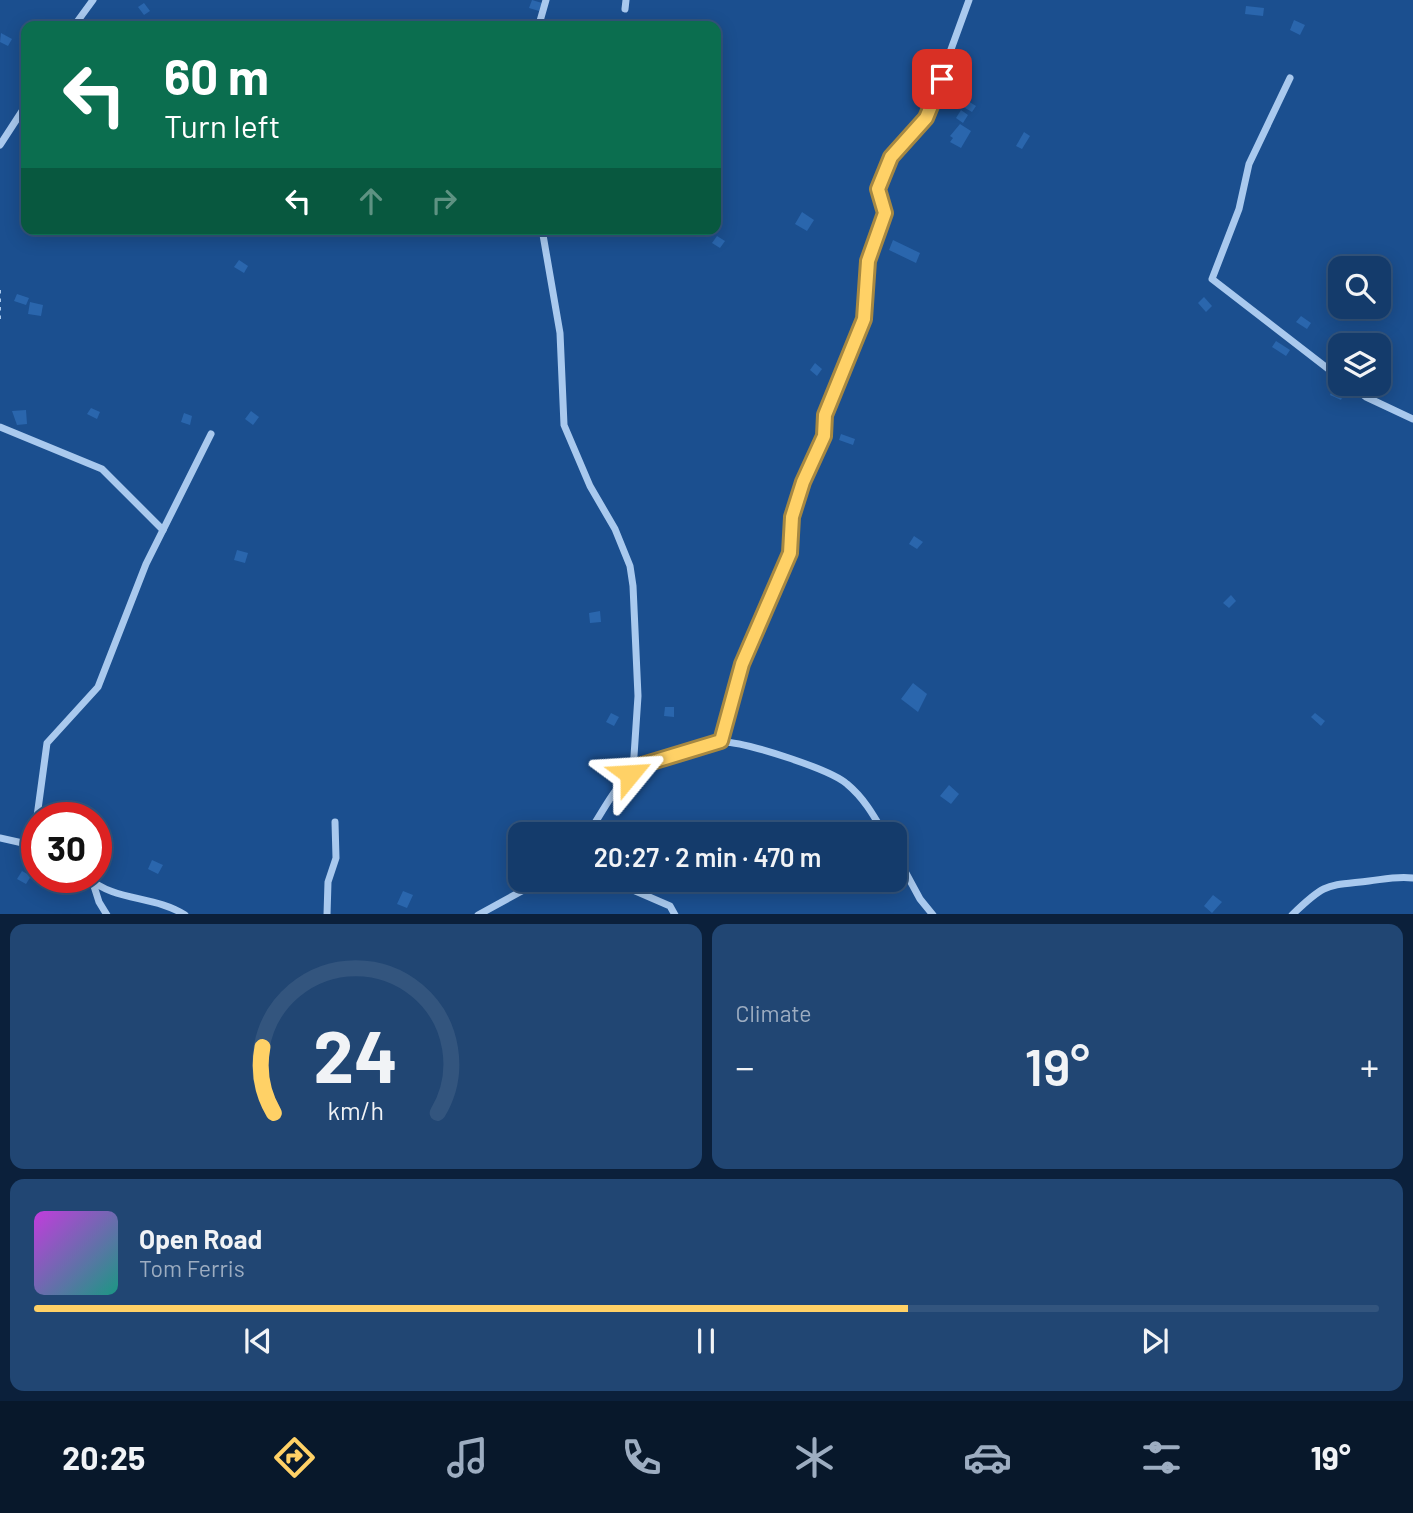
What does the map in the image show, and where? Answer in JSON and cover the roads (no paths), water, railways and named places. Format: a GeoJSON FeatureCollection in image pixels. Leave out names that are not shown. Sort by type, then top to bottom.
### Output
{"type":"FeatureCollection","features":[{"type":"Feature","properties":{"kind":"street"},"geometry":{"type":"LineString","coordinates":[[78,21],[93,0]]}},
{"type":"Feature","properties":{"kind":"street"},"geometry":{"type":"LineString","coordinates":[[540,21],[546,0]]}},
{"type":"Feature","properties":{"kind":"street"},"geometry":{"type":"LineString","coordinates":[[625,9],[626,0]]}},
{"type":"Feature","properties":{"kind":"street"},"geometry":{"type":"LineString","coordinates":[[721,741],[742,664],[790,553],[792,517],[803,482],[824,436],[825,415],[864,319],[868,261],[885,213],[878,189],[891,157],[926,118],[969,0]]}},
{"type":"Feature","properties":{"kind":"street"},"geometry":{"type":"LineString","coordinates":[[1290,78],[1249,164],[1239,209],[1212,279],[1328,369]]}},
{"type":"Feature","properties":{"kind":"street"},"geometry":{"type":"LineString","coordinates":[[0,145],[21,112]]}},
{"type":"Feature","properties":{"kind":"street"},"geometry":{"type":"LineString","coordinates":[[543,235],[561,333],[564,425],[630,566],[635,608],[638,696],[633,771]]}},
{"type":"Feature","properties":{"kind":"street"},"geometry":{"type":"LineString","coordinates":[[1365,396],[1413,419]]}},
{"type":"Feature","properties":{"kind":"street"},"geometry":{"type":"LineString","coordinates":[[0,427],[102,469],[163,530]]}},
{"type":"Feature","properties":{"kind":"street"},"geometry":{"type":"LineString","coordinates":[[40,802],[47,743],[98,687],[127,608],[211,434]]}},
{"type":"Feature","properties":{"kind":"street"},"geometry":{"type":"LineString","coordinates":[[596,822],[620,785],[633,771],[688,749],[721,741],[824,770],[845,782],[873,812],[878,822]]}},
{"type":"Feature","properties":{"kind":"street"},"geometry":{"type":"LineString","coordinates":[[327,914],[328,881],[336,858],[335,822]]}},
{"type":"Feature","properties":{"kind":"street"},"geometry":{"type":"LineString","coordinates":[[0,838],[21,843]]}},
{"type":"Feature","properties":{"kind":"street"},"geometry":{"type":"LineString","coordinates":[[907,875],[920,899],[932,914]]}},
{"type":"Feature","properties":{"kind":"street"},"geometry":{"type":"LineString","coordinates":[[1293,914],[1312,895],[1335,883],[1390,877],[1413,878]]}},
{"type":"Feature","properties":{"kind":"street"},"geometry":{"type":"LineString","coordinates":[[112,892],[164,905],[183,914]]}},
{"type":"Feature","properties":{"kind":"street"},"geometry":{"type":"LineString","coordinates":[[480,914],[516,892]]}},
{"type":"Feature","properties":{"kind":"street"},"geometry":{"type":"LineString","coordinates":[[638,892],[670,906],[674,914]]}},
{"type":"Feature","properties":{"kind":"street"},"geometry":{"type":"LineString","coordinates":[[95,893],[106,914]]}}]}
